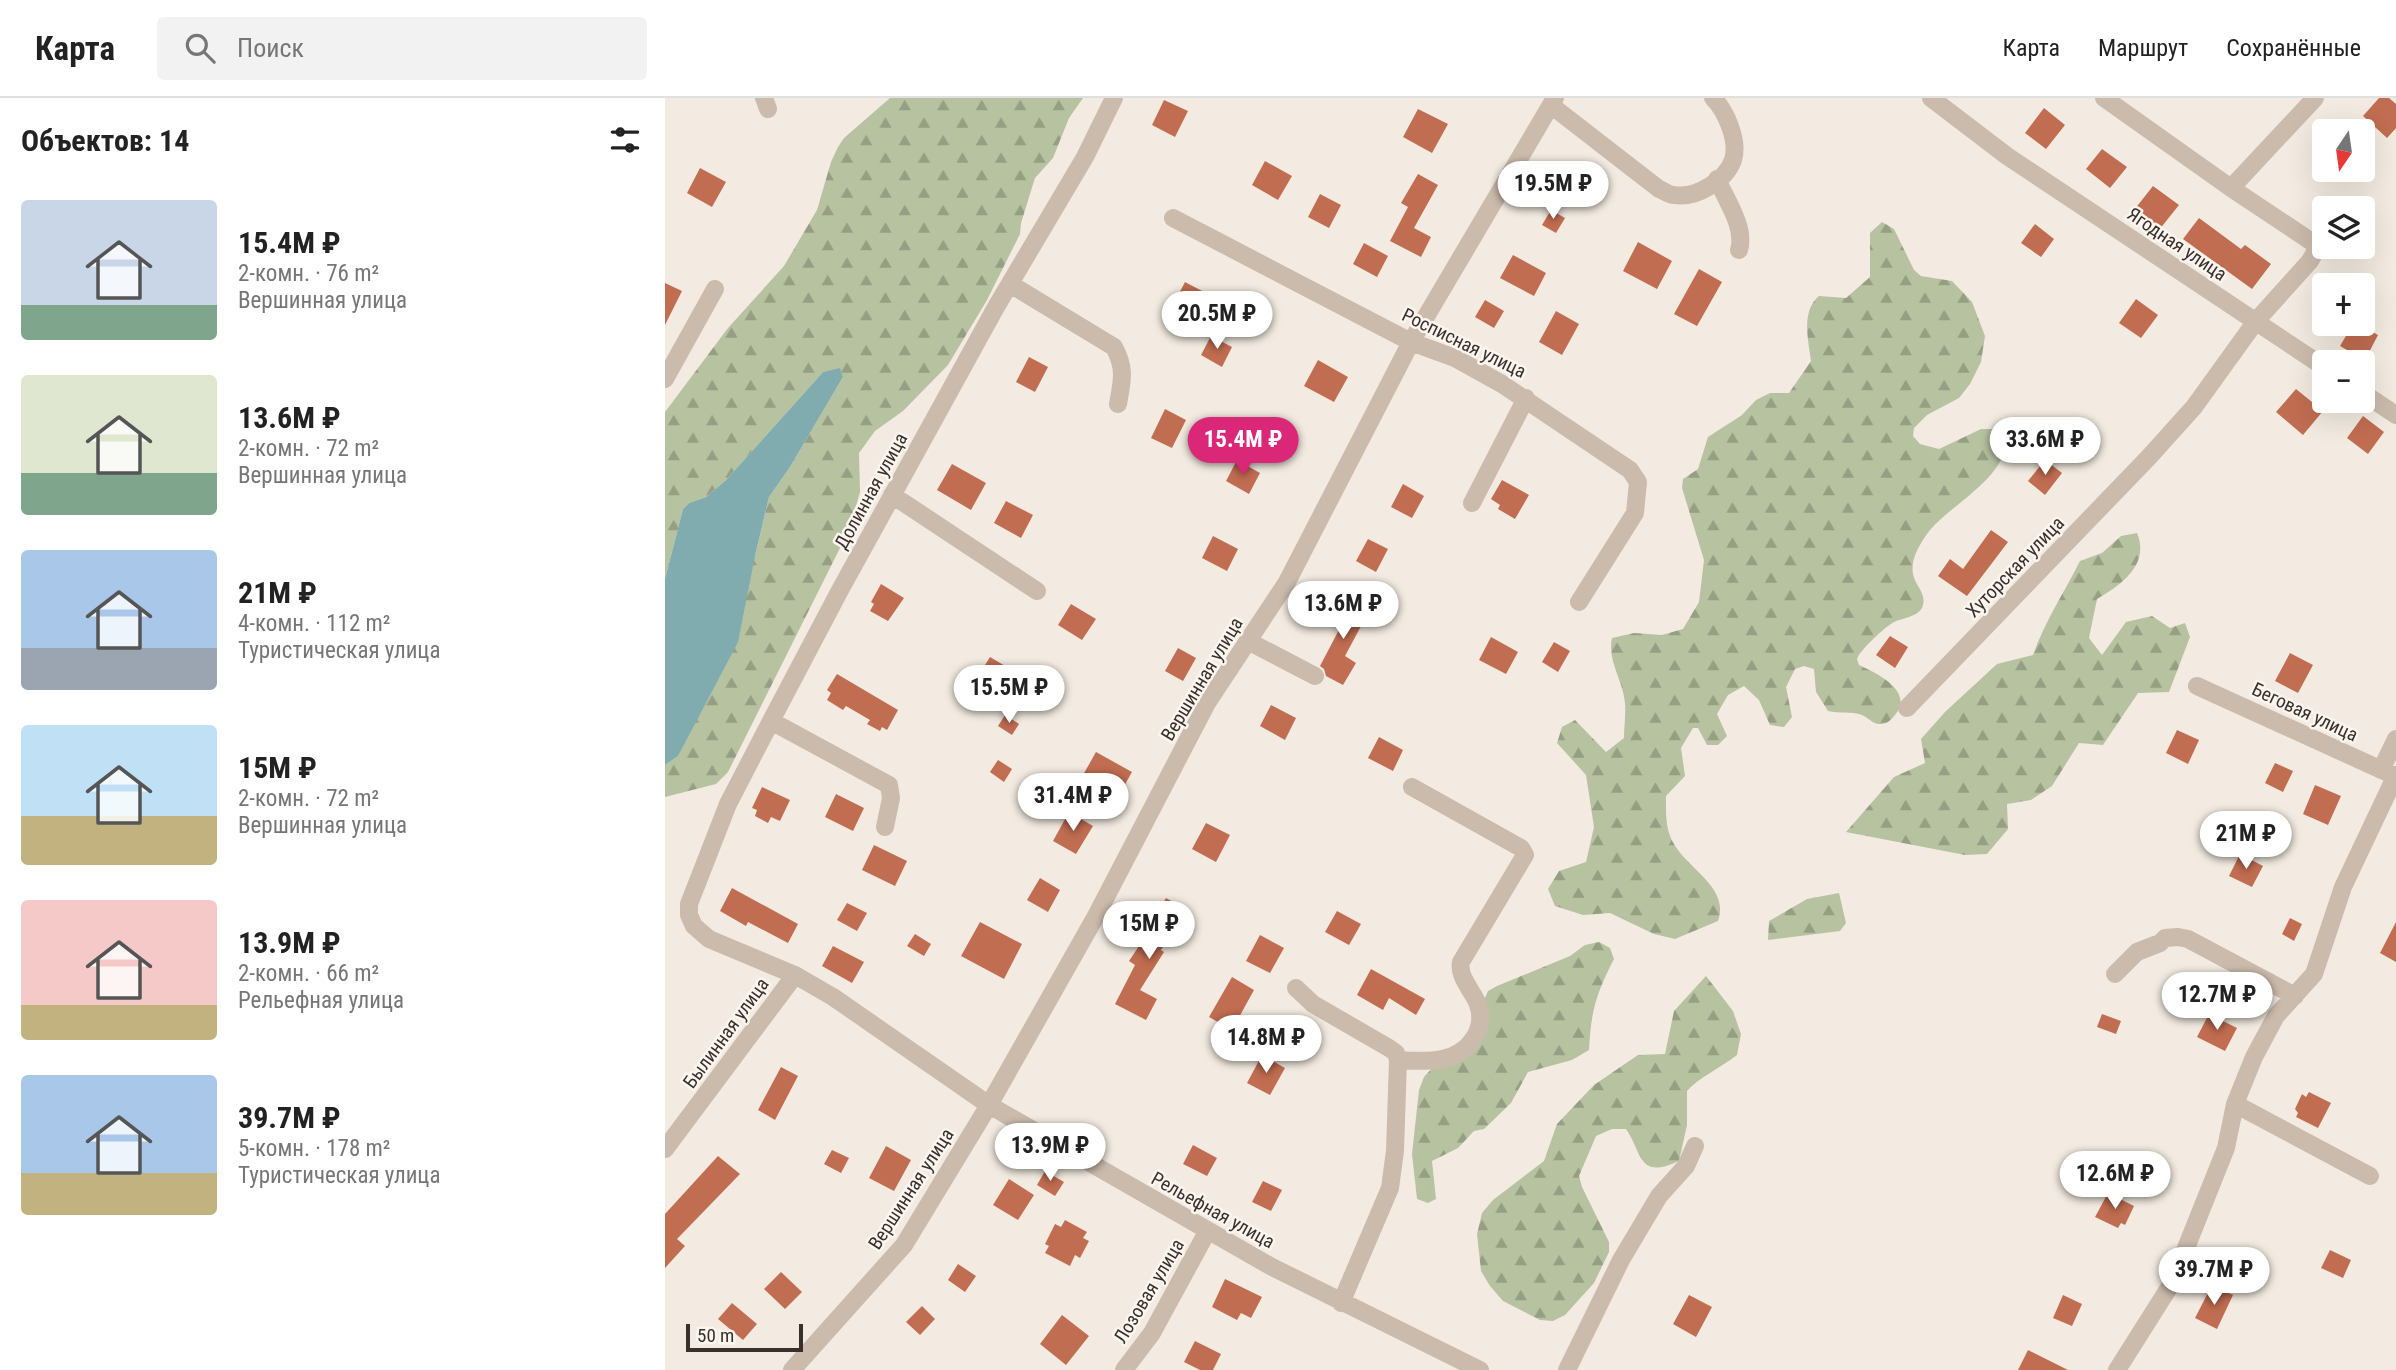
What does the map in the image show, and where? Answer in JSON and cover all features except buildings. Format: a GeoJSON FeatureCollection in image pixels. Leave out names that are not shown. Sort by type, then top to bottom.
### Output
{"type":"FeatureCollection","features":[{"type":"Feature","properties":{"kind":"street","name":"Долинная улица"},"geometry":{"type":"LineString","coordinates":[[689,915],[689,904],[727,804],[892,495],[1010,284],[1085,157],[1114,98]]}},
{"type":"Feature","properties":{"kind":"street"},"geometry":{"type":"LineString","coordinates":[[1554,102],[1659,189],[1674,195],[1690,195],[1703,191],[1724,173],[1733,160],[1735,145],[1720,106],[1713,98]]}},
{"type":"Feature","properties":{"kind":"street","name":"Ягодная улица"},"geometry":{"type":"LineString","coordinates":[[1931,98],[2007,156],[2312,359]]}},
{"type":"Feature","properties":{"kind":"street"},"geometry":{"type":"LineString","coordinates":[[2104,98],[2231,188],[2315,98]]}},
{"type":"Feature","properties":{"kind":"street","name":"Вершинная улица"},"geometry":{"type":"LineString","coordinates":[[792,1370],[904,1245],[989,1105],[1096,916],[1207,704],[1287,582],[1411,342],[1554,102]]}},
{"type":"Feature","properties":{"kind":"street"},"geometry":{"type":"LineString","coordinates":[[1717,179],[1740,231],[1739,250]]}},
{"type":"Feature","properties":{"kind":"street","name":"Хуторская улица"},"geometry":{"type":"LineString","coordinates":[[1906,708],[2149,457],[2194,407],[2256,321],[2310,261],[2315,244],[2231,188]]}},
{"type":"Feature","properties":{"kind":"street","name":"Росписная улица"},"geometry":{"type":"LineString","coordinates":[[1173,218],[1411,342],[1455,358],[1526,398],[1630,470],[1638,482],[1635,513],[1579,602]]}},
{"type":"Feature","properties":{"kind":"street"},"geometry":{"type":"LineString","coordinates":[[1010,284],[1114,347],[1122,362],[1123,379],[1118,404]]}},
{"type":"Feature","properties":{"kind":"street"},"geometry":{"type":"LineString","coordinates":[[665,379],[715,289]]}},
{"type":"Feature","properties":{"kind":"street"},"geometry":{"type":"LineString","coordinates":[[1472,503],[1526,398]]}},
{"type":"Feature","properties":{"kind":"street"},"geometry":{"type":"LineString","coordinates":[[2375,401],[2396,415]]}},
{"type":"Feature","properties":{"kind":"street"},"geometry":{"type":"LineString","coordinates":[[892,495],[1037,591]]}},
{"type":"Feature","properties":{"kind":"street"},"geometry":{"type":"LineString","coordinates":[[1248,641],[1315,676]]}},
{"type":"Feature","properties":{"kind":"street","name":"Беговая улица"},"geometry":{"type":"LineString","coordinates":[[2197,685],[2391,773]]}},
{"type":"Feature","properties":{"kind":"street"},"geometry":{"type":"LineString","coordinates":[[771,721],[889,785],[891,798],[885,827]]}},
{"type":"Feature","properties":{"kind":"street"},"geometry":{"type":"LineString","coordinates":[[2117,1370],[2172,1283],[2225,1148],[2235,1104],[2255,1057],[2276,1016],[2314,974],[2343,887],[2391,773],[2396,738]]}},
{"type":"Feature","properties":{"kind":"street"},"geometry":{"type":"LineString","coordinates":[[1398,1060],[1443,1059],[1466,1048],[1475,1037],[1481,1015],[1474,995],[1461,975],[1461,962],[1525,855],[1521,848],[1412,787]]}},
{"type":"Feature","properties":{"kind":"street","name":"Рельефная улица"},"geometry":{"type":"LineString","coordinates":[[689,915],[694,926],[709,939],[795,975],[832,997],[989,1105],[1207,1232],[1341,1303],[1480,1370]]}},
{"type":"Feature","properties":{"kind":"street"},"geometry":{"type":"LineString","coordinates":[[2115,974],[2137,951],[2160,943],[2165,938],[2178,937],[2207,949],[2295,996]]}},
{"type":"Feature","properties":{"kind":"street","name":"Былинная улица"},"geometry":{"type":"LineString","coordinates":[[665,1149],[795,975]]}},
{"type":"Feature","properties":{"kind":"street"},"geometry":{"type":"LineString","coordinates":[[1296,988],[1313,1004],[1389,1048],[1396,1053],[1398,1060],[1395,1151],[1390,1188],[1341,1303]]}},
{"type":"Feature","properties":{"kind":"street"},"geometry":{"type":"LineString","coordinates":[[2235,1104],[2371,1176]]}},
{"type":"Feature","properties":{"kind":"street"},"geometry":{"type":"LineString","coordinates":[[1567,1370],[1621,1260],[1659,1196],[1686,1166],[1695,1146]]}},
{"type":"Feature","properties":{"kind":"street","name":"Лозовая улица"},"geometry":{"type":"LineString","coordinates":[[1124,1370],[1152,1333],[1207,1232]]}},
{"type":"Feature","properties":{"kind":"green space"},"geometry":{"type":"Polygon","coordinates":[[[890,98],[1083,98],[1069,118],[1053,158],[1035,178],[1020,234],[987,300],[948,365],[903,411],[875,431],[859,453],[860,492],[850,528],[728,772],[716,784],[665,797],[665,765],[678,756],[755,556],[769,497],[790,467],[843,377],[840,369],[823,372],[726,480],[706,497],[689,503],[683,509],[665,579],[665,412],[728,328],[784,266],[817,210],[831,162],[844,138],[890,98]]]}},
{"type":"Feature","properties":{"kind":"green space"},"geometry":{"type":"Polygon","coordinates":[[[1882,222],[1894,229],[1914,270],[1921,276],[1952,281],[1972,302],[1985,336],[1981,362],[1970,384],[1959,398],[1927,415],[1914,428],[1913,436],[1920,444],[1939,449],[1981,429],[1996,429],[2007,438],[1998,465],[1988,478],[1930,530],[1917,550],[1913,574],[1922,594],[1922,608],[1885,628],[1857,659],[1859,665],[1891,684],[1900,698],[1900,706],[1890,720],[1881,724],[1858,714],[1828,711],[1816,692],[1814,669],[1804,666],[1795,669],[1786,687],[1792,717],[1784,727],[1770,725],[1759,700],[1744,686],[1728,695],[1717,714],[1727,736],[1718,745],[1707,745],[1698,728],[1693,728],[1681,748],[1685,776],[1666,796],[1671,838],[1680,853],[1713,889],[1720,909],[1718,921],[1675,939],[1654,934],[1610,913],[1583,915],[1555,906],[1548,889],[1559,871],[1586,862],[1594,827],[1586,775],[1557,743],[1562,727],[1575,720],[1606,752],[1624,738],[1625,703],[1613,663],[1612,638],[1634,633],[1662,635],[1683,629],[1699,602],[1704,560],[1682,488],[1683,479],[1698,469],[1708,437],[1742,415],[1756,400],[1770,393],[1789,393],[1811,361],[1807,326],[1813,302],[1819,296],[1846,298],[1870,277],[1870,233],[1882,222]]]}},
{"type":"Feature","properties":{"kind":"green space"},"geometry":{"type":"Polygon","coordinates":[[[2137,533],[2140,554],[2137,564],[2116,587],[2097,599],[2089,638],[2102,655],[2126,622],[2152,616],[2170,628],[2185,623],[2190,637],[2169,692],[2138,693],[2103,745],[2079,743],[2052,786],[2031,800],[2007,804],[2008,829],[1987,854],[1965,855],[1846,832],[1894,777],[1925,763],[1921,739],[1945,712],[1997,664],[2033,655],[2080,561],[2102,553],[2121,536],[2137,533]]]}},
{"type":"Feature","properties":{"kind":"green space"},"geometry":{"type":"Polygon","coordinates":[[[1839,893],[1846,923],[1840,931],[1768,940],[1769,921],[1807,899],[1839,893]]]}},
{"type":"Feature","properties":{"kind":"green space"},"geometry":{"type":"Polygon","coordinates":[[[1599,942],[1610,948],[1614,959],[1595,1003],[1589,1050],[1572,1060],[1528,1072],[1511,1103],[1484,1129],[1474,1131],[1458,1148],[1432,1161],[1436,1199],[1428,1203],[1417,1199],[1412,1154],[1419,1090],[1424,1077],[1432,1068],[1457,1062],[1488,991],[1570,956],[1585,945],[1599,942]]]}},
{"type":"Feature","properties":{"kind":"green space"},"geometry":{"type":"Polygon","coordinates":[[[1706,976],[1733,1011],[1741,1034],[1737,1055],[1687,1091],[1687,1125],[1679,1161],[1656,1168],[1649,1166],[1643,1162],[1626,1129],[1612,1129],[1596,1136],[1579,1176],[1609,1242],[1609,1252],[1594,1283],[1565,1315],[1553,1321],[1540,1320],[1503,1301],[1481,1271],[1477,1234],[1482,1213],[1493,1200],[1544,1161],[1557,1124],[1594,1085],[1638,1055],[1665,1054],[1674,1011],[1706,976]]]}},
{"type":"Feature","properties":{"kind":"water"},"geometry":{"type":"Polygon","coordinates":[[[840,368],[843,377],[790,467],[769,497],[738,642],[678,756],[665,765],[665,579],[683,509],[689,503],[706,497],[726,480],[823,372],[840,368]]]}}]}
